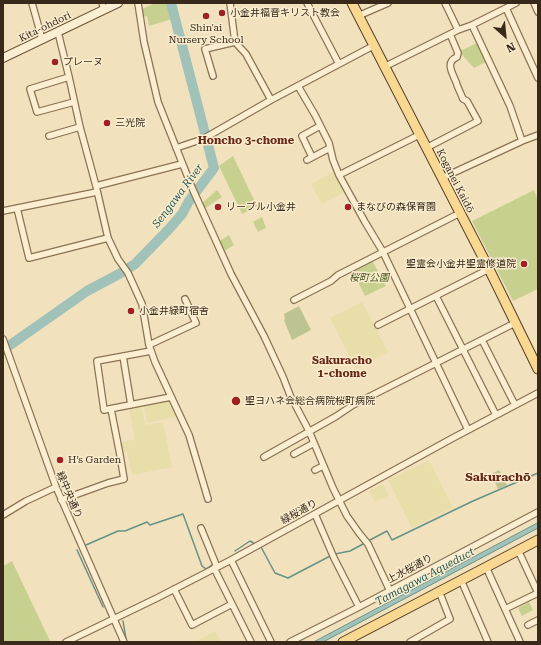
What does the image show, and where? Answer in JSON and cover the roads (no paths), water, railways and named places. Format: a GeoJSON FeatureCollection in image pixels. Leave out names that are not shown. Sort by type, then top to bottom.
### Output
{"type":"FeatureCollection","features":[{"type":"Feature","properties":{"kind":"main road","name":"Koganei Kaidō"},"geometry":{"type":"LineString","coordinates":[[352,3],[489,269],[515,323],[536,359],[538,369]]}},
{"type":"Feature","properties":{"kind":"main road"},"geometry":{"type":"LineString","coordinates":[[343,642],[538,540]]}},
{"type":"Feature","properties":{"kind":"street"},"geometry":{"type":"LineString","coordinates":[[32,3],[42,40]]}},
{"type":"Feature","properties":{"kind":"street","name":"Kita-ohdori"},"geometry":{"type":"LineString","coordinates":[[4,56],[58,32],[103,6],[118,3]]}},
{"type":"Feature","properties":{"kind":"street"},"geometry":{"type":"LineString","coordinates":[[138,3],[144,42],[158,102],[193,190],[231,274],[264,336],[283,376],[290,395],[309,431],[339,501],[347,516],[367,542],[390,591]]}},
{"type":"Feature","properties":{"kind":"street"},"geometry":{"type":"LineString","coordinates":[[230,3],[235,42],[246,54],[271,100]]}},
{"type":"Feature","properties":{"kind":"street"},"geometry":{"type":"LineString","coordinates":[[315,3],[308,4],[339,64]]}},
{"type":"Feature","properties":{"kind":"street"},"geometry":{"type":"LineString","coordinates":[[358,16],[388,3]]}},
{"type":"Feature","properties":{"kind":"street"},"geometry":{"type":"LineString","coordinates":[[445,3],[458,30]]}},
{"type":"Feature","properties":{"kind":"street"},"geometry":{"type":"LineString","coordinates":[[384,67],[516,3]]}},
{"type":"Feature","properties":{"kind":"street"},"geometry":{"type":"LineString","coordinates":[[534,3],[538,12]]}},
{"type":"Feature","properties":{"kind":"street"},"geometry":{"type":"LineString","coordinates":[[506,8],[538,78]]}},
{"type":"Feature","properties":{"kind":"street"},"geometry":{"type":"LineString","coordinates":[[472,24],[510,106],[522,141]]}},
{"type":"Feature","properties":{"kind":"street"},"geometry":{"type":"LineString","coordinates":[[58,32],[108,238],[118,259],[128,274],[142,304],[150,348],[189,435],[208,499]]}},
{"type":"Feature","properties":{"kind":"street"},"geometry":{"type":"LineString","coordinates":[[426,148],[478,121],[467,101],[464,100],[458,89],[458,85],[450,68],[451,61],[457,57],[458,53],[450,34]]}},
{"type":"Feature","properties":{"kind":"street"},"geometry":{"type":"LineString","coordinates":[[213,76],[205,50],[235,42]]}},
{"type":"Feature","properties":{"kind":"street"},"geometry":{"type":"LineString","coordinates":[[176,148],[203,139],[271,100],[373,46]]}},
{"type":"Feature","properties":{"kind":"street"},"geometry":{"type":"LineString","coordinates":[[69,77],[30,89],[36,112],[74,102]]}},
{"type":"Feature","properties":{"kind":"street"},"geometry":{"type":"LineString","coordinates":[[298,86],[329,143],[333,160],[339,175],[383,252],[411,308],[468,430]]}},
{"type":"Feature","properties":{"kind":"street"},"geometry":{"type":"LineString","coordinates":[[320,126],[302,136],[309,158],[330,148]]}},
{"type":"Feature","properties":{"kind":"street"},"geometry":{"type":"LineString","coordinates":[[50,136],[80,127]]}},
{"type":"Feature","properties":{"kind":"street"},"geometry":{"type":"LineString","coordinates":[[339,175],[419,135]]}},
{"type":"Feature","properties":{"kind":"street"},"geometry":{"type":"LineString","coordinates":[[442,178],[538,135]]}},
{"type":"Feature","properties":{"kind":"street"},"geometry":{"type":"LineString","coordinates":[[3,211],[96,189],[182,164]]}},
{"type":"Feature","properties":{"kind":"street"},"geometry":{"type":"LineString","coordinates":[[17,208],[29,258],[108,238]]}},
{"type":"Feature","properties":{"kind":"street"},"geometry":{"type":"LineString","coordinates":[[294,300],[331,281],[338,275],[460,213]]}},
{"type":"Feature","properties":{"kind":"street"},"geometry":{"type":"LineString","coordinates":[[381,322],[489,269]]}},
{"type":"Feature","properties":{"kind":"street"},"geometry":{"type":"LineString","coordinates":[[436,296],[496,415]]}},
{"type":"Feature","properties":{"kind":"street"},"geometry":{"type":"LineString","coordinates":[[171,397],[111,410],[104,410],[97,361],[123,356],[150,348],[196,323],[185,300]]}},
{"type":"Feature","properties":{"kind":"street"},"geometry":{"type":"LineString","coordinates":[[264,457],[353,405],[515,323]]}},
{"type":"Feature","properties":{"kind":"street"},"geometry":{"type":"LineString","coordinates":[[482,340],[515,405]]}},
{"type":"Feature","properties":{"kind":"street","name":"緑中央通り"},"geometry":{"type":"LineString","coordinates":[[4,341],[61,500],[124,642]]}},
{"type":"Feature","properties":{"kind":"street"},"geometry":{"type":"LineString","coordinates":[[123,356],[131,405]]}},
{"type":"Feature","properties":{"kind":"street","name":"緑桜通り"},"geometry":{"type":"LineString","coordinates":[[66,642],[231,560],[538,393]]}},
{"type":"Feature","properties":{"kind":"street"},"geometry":{"type":"LineString","coordinates":[[61,500],[124,478],[111,410]]}},
{"type":"Feature","properties":{"kind":"street"},"geometry":{"type":"LineString","coordinates":[[294,454],[314,443]]}},
{"type":"Feature","properties":{"kind":"street"},"geometry":{"type":"LineString","coordinates":[[315,470],[323,466]]}},
{"type":"Feature","properties":{"kind":"street"},"geometry":{"type":"LineString","coordinates":[[3,515],[26,501],[56,487]]}},
{"type":"Feature","properties":{"kind":"street","name":"上水桜通り"},"geometry":{"type":"LineString","coordinates":[[290,642],[390,591],[538,512]]}},
{"type":"Feature","properties":{"kind":"street"},"geometry":{"type":"LineString","coordinates":[[315,514],[333,556],[359,607]]}},
{"type":"Feature","properties":{"kind":"street"},"geometry":{"type":"LineString","coordinates":[[201,528],[232,604],[251,642]]}},
{"type":"Feature","properties":{"kind":"street"},"geometry":{"type":"LineString","coordinates":[[505,609],[538,593],[518,550]]}},
{"type":"Feature","properties":{"kind":"street"},"geometry":{"type":"LineString","coordinates":[[231,560],[272,642]]}},
{"type":"Feature","properties":{"kind":"street"},"geometry":{"type":"LineString","coordinates":[[486,567],[520,642]]}},
{"type":"Feature","properties":{"kind":"street"},"geometry":{"type":"LineString","coordinates":[[461,580],[488,642]]}},
{"type":"Feature","properties":{"kind":"street"},"geometry":{"type":"LineString","coordinates":[[174,589],[192,625],[232,604]]}},
{"type":"Feature","properties":{"kind":"street"},"geometry":{"type":"LineString","coordinates":[[410,642],[450,619],[439,591]]}},
{"type":"Feature","properties":{"kind":"street"},"geometry":{"type":"LineString","coordinates":[[528,625],[538,620]]}},
{"type":"Feature","properties":{"kind":"water"},"geometry":{"type":"Polygon","coordinates":[[[538,523],[538,528],[323,642],[314,642],[538,523]]]}},
{"type":"Feature","properties":{"kind":"waterway","name":"Sengawa River"},"geometry":{"type":"LineString","coordinates":[[3,350],[87,291],[135,264],[182,214],[189,201],[214,168],[171,3]]}},
{"type":"Feature","properties":{"kind":"waterway"},"geometry":{"type":"LineString","coordinates":[[368,541],[387,531],[392,540],[473,501],[538,473]]}},
{"type":"Feature","properties":{"kind":"waterway"},"geometry":{"type":"LineString","coordinates":[[86,545],[118,531],[125,531],[147,522],[150,525],[183,514],[202,566],[206,569],[212,565]]}},
{"type":"Feature","properties":{"kind":"waterway"},"geometry":{"type":"LineString","coordinates":[[235,551],[250,541],[255,544]]}},
{"type":"Feature","properties":{"kind":"waterway"},"geometry":{"type":"LineString","coordinates":[[335,554],[350,551],[365,543]]}},
{"type":"Feature","properties":{"kind":"waterway"},"geometry":{"type":"LineString","coordinates":[[260,546],[275,573],[288,578],[332,555]]}},
{"type":"Feature","properties":{"kind":"waterway"},"geometry":{"type":"LineString","coordinates":[[77,550],[103,607]]}},
{"type":"Feature","properties":{"kind":"waterway"},"geometry":{"type":"LineString","coordinates":[[123,621],[126,639]]}},
{"type":"Feature","properties":{"kind":"place","name":"小金井福音キリスト教会"},"geometry":{"type":"Point","coordinates":[222,13]}},
{"type":"Feature","properties":{"kind":"place","name":"Shin'ai Nursery School"},"geometry":{"type":"Point","coordinates":[206,16]}},
{"type":"Feature","properties":{"kind":"place","name":"プレーヌ"},"geometry":{"type":"Point","coordinates":[55,62]}},
{"type":"Feature","properties":{"kind":"place","name":"三光院"},"geometry":{"type":"Point","coordinates":[107,123]}},
{"type":"Feature","properties":{"kind":"place","name":"リーブル小金井"},"geometry":{"type":"Point","coordinates":[218,207]}},
{"type":"Feature","properties":{"kind":"place","name":"まなびの森保育園"},"geometry":{"type":"Point","coordinates":[348,207]}},
{"type":"Feature","properties":{"kind":"place","name":"聖霊会小金井聖霊修道院"},"geometry":{"type":"Point","coordinates":[524,264]}},
{"type":"Feature","properties":{"kind":"place","name":"小金井緑町宿舎"},"geometry":{"type":"Point","coordinates":[131,311]}},
{"type":"Feature","properties":{"kind":"place","name":"聖ヨハネ会総合病院桜町病院"},"geometry":{"type":"Point","coordinates":[236,401]}},
{"type":"Feature","properties":{"kind":"place","name":"H’s Garden"},"geometry":{"type":"Point","coordinates":[60,460]}},
{"type":"Feature","properties":{"kind":"district","name":"Honcho 3-chome"},"geometry":{"type":"Point","coordinates":[246,141]}},
{"type":"Feature","properties":{"kind":"district","name":"Sakuracho 1-chome"},"geometry":{"type":"Point","coordinates":[342,367]}},
{"type":"Feature","properties":{"kind":"district","name":"Sakurachō"},"geometry":{"type":"Point","coordinates":[498,477]}},
{"type":"Feature","properties":{"kind":"park label","name":"桜町公園"},"geometry":{"type":"Point","coordinates":[369,278]}},
{"type":"Feature","properties":{"kind":"water label","name":"Tamagawa Aqueduct"},"geometry":{"type":"Point","coordinates":[425,577]}}]}
